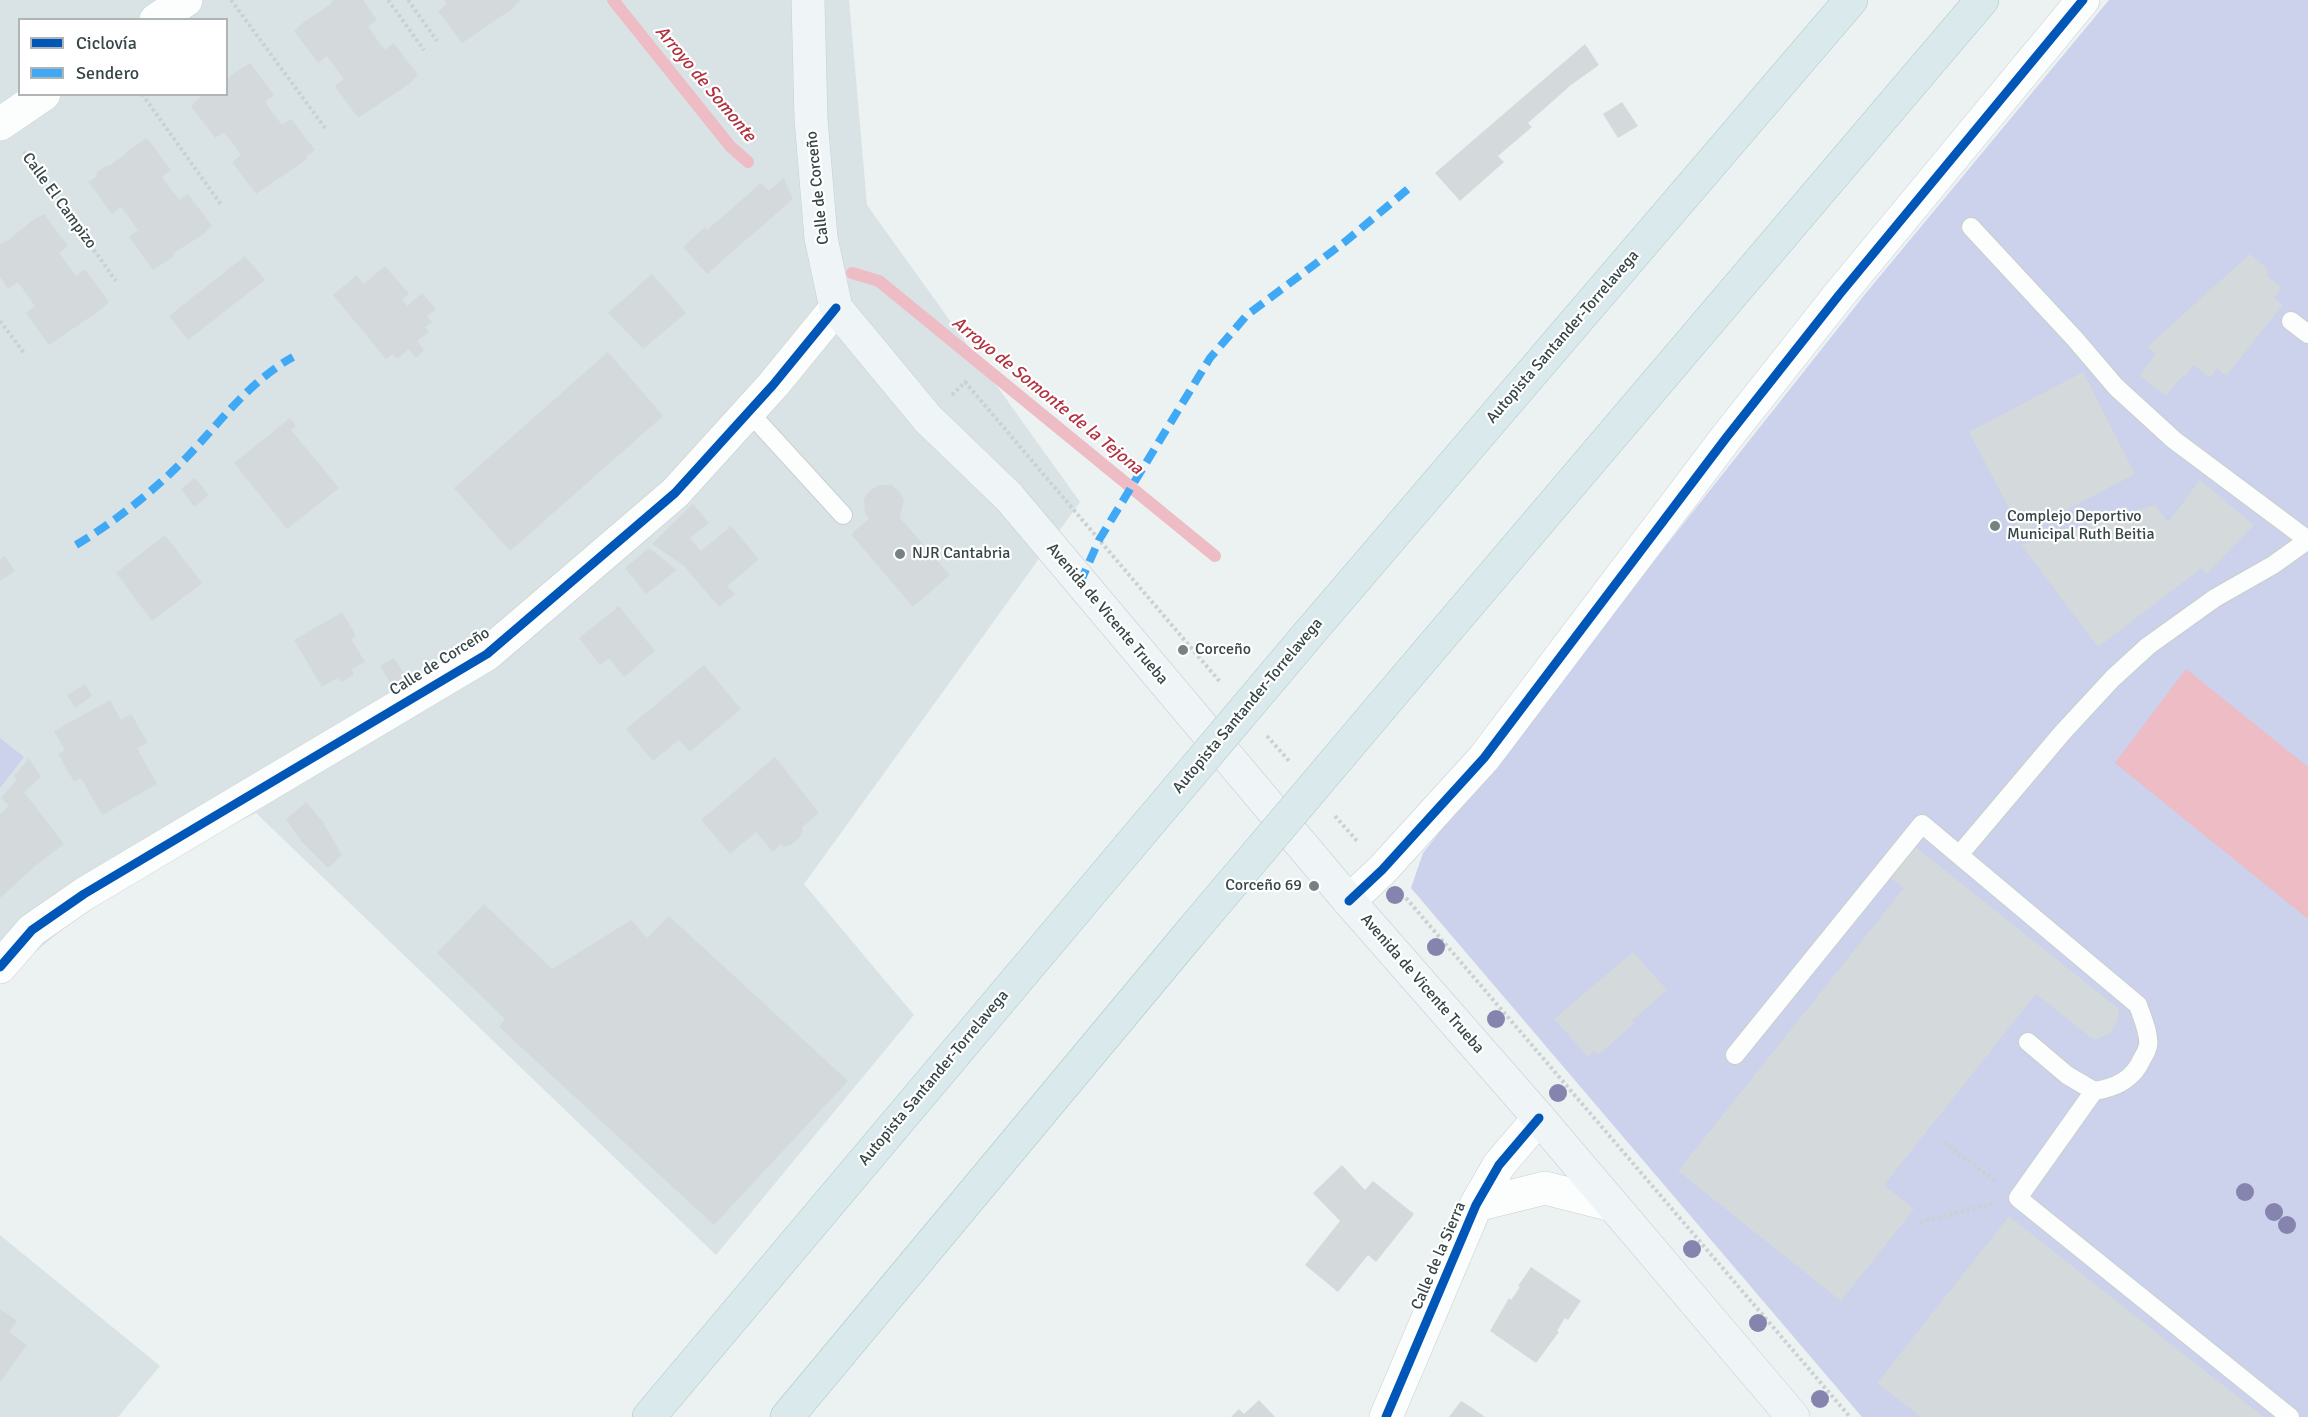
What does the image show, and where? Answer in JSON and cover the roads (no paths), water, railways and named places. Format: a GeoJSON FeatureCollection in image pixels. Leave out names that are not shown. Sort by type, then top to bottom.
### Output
{"type":"FeatureCollection","features":[{"type":"Feature","properties":{"kind":"highway","name":"Autopista Santander-Torrelavega"},"geometry":{"type":"LineString","coordinates":[[649,1417],[1311,631],[1851,0]]}},
{"type":"Feature","properties":{"kind":"highway"},"geometry":{"type":"LineString","coordinates":[[787,1417],[1191,932],[1982,0]]}},
{"type":"Feature","properties":{"kind":"main road","name":"Calle de Corceño"},"geometry":{"type":"LineString","coordinates":[[808,0],[811,119],[821,238],[836,308]]}},
{"type":"Feature","properties":{"kind":"main road","name":"Avenida de Vicente Trueba"},"geometry":{"type":"LineString","coordinates":[[836,308],[928,419],[1009,497],[1349,901],[1539,1118],[1793,1417]]}},
{"type":"Feature","properties":{"kind":"street"},"geometry":{"type":"LineString","coordinates":[[159,18],[186,0]]}},
{"type":"Feature","properties":{"kind":"street"},"geometry":{"type":"LineString","coordinates":[[1349,901],[1396,855],[1484,758],[1768,384],[2082,0]]}},
{"type":"Feature","properties":{"kind":"street"},"geometry":{"type":"LineString","coordinates":[[1,123],[41,96]]}},
{"type":"Feature","properties":{"kind":"street","name":"Calle de Corceño"},"geometry":{"type":"LineString","coordinates":[[0,967],[32,930],[84,894],[487,654],[675,493],[749,412],[836,308]]}},
{"type":"Feature","properties":{"kind":"street","name":"Calle de la Sierra"},"geometry":{"type":"LineString","coordinates":[[1386,1417],[1476,1205],[1499,1165],[1539,1118]]}},
{"type":"Feature","properties":{"kind":"street","name":"Calle de la Sierra"},"geometry":{"type":"LineString","coordinates":[[1476,1205],[1545,1188],[1612,1205]]}},
{"type":"Feature","properties":{"kind":"lane"},"geometry":{"type":"LineString","coordinates":[[1959,855],[2063,732],[2113,678],[2148,646],[2215,598],[2273,565],[2308,540],[2174,440],[2116,387],[2075,339],[1971,227]]}},
{"type":"Feature","properties":{"kind":"lane"},"geometry":{"type":"LineString","coordinates":[[2292,321],[2308,334]]}},
{"type":"Feature","properties":{"kind":"lane"},"geometry":{"type":"LineString","coordinates":[[749,412],[843,515]]}},
{"type":"Feature","properties":{"kind":"lane"},"geometry":{"type":"LineString","coordinates":[[1735,1055],[1922,824],[2138,1005],[2145,1024],[2148,1046],[2140,1064],[2130,1078],[2110,1089],[2094,1091],[2067,1075],[2028,1042]]}},
{"type":"Feature","properties":{"kind":"lane"},"geometry":{"type":"LineString","coordinates":[[2094,1091],[2018,1198],[2290,1417]]}},
{"type":"Feature","properties":{"kind":"waterway","name":"Arroyo de Somonte"},"geometry":{"type":"LineString","coordinates":[[613,0],[730,146],[748,162]]}},
{"type":"Feature","properties":{"kind":"waterway","name":"Arroyo de Somonte de la Tejona"},"geometry":{"type":"LineString","coordinates":[[852,273],[879,281],[1215,556]]}},
{"type":"Feature","properties":{"kind":"place","name":"Complejo Deportivo Municipal Ruth Beitia"},"geometry":{"type":"Point","coordinates":[1995,526]}},
{"type":"Feature","properties":{"kind":"place","name":"NJR Cantabria"},"geometry":{"type":"Point","coordinates":[900,554]}},
{"type":"Feature","properties":{"kind":"place","name":"Corceño"},"geometry":{"type":"Point","coordinates":[1183,650]}},
{"type":"Feature","properties":{"kind":"place","name":"Corceño 69"},"geometry":{"type":"Point","coordinates":[1314,886]}}]}
